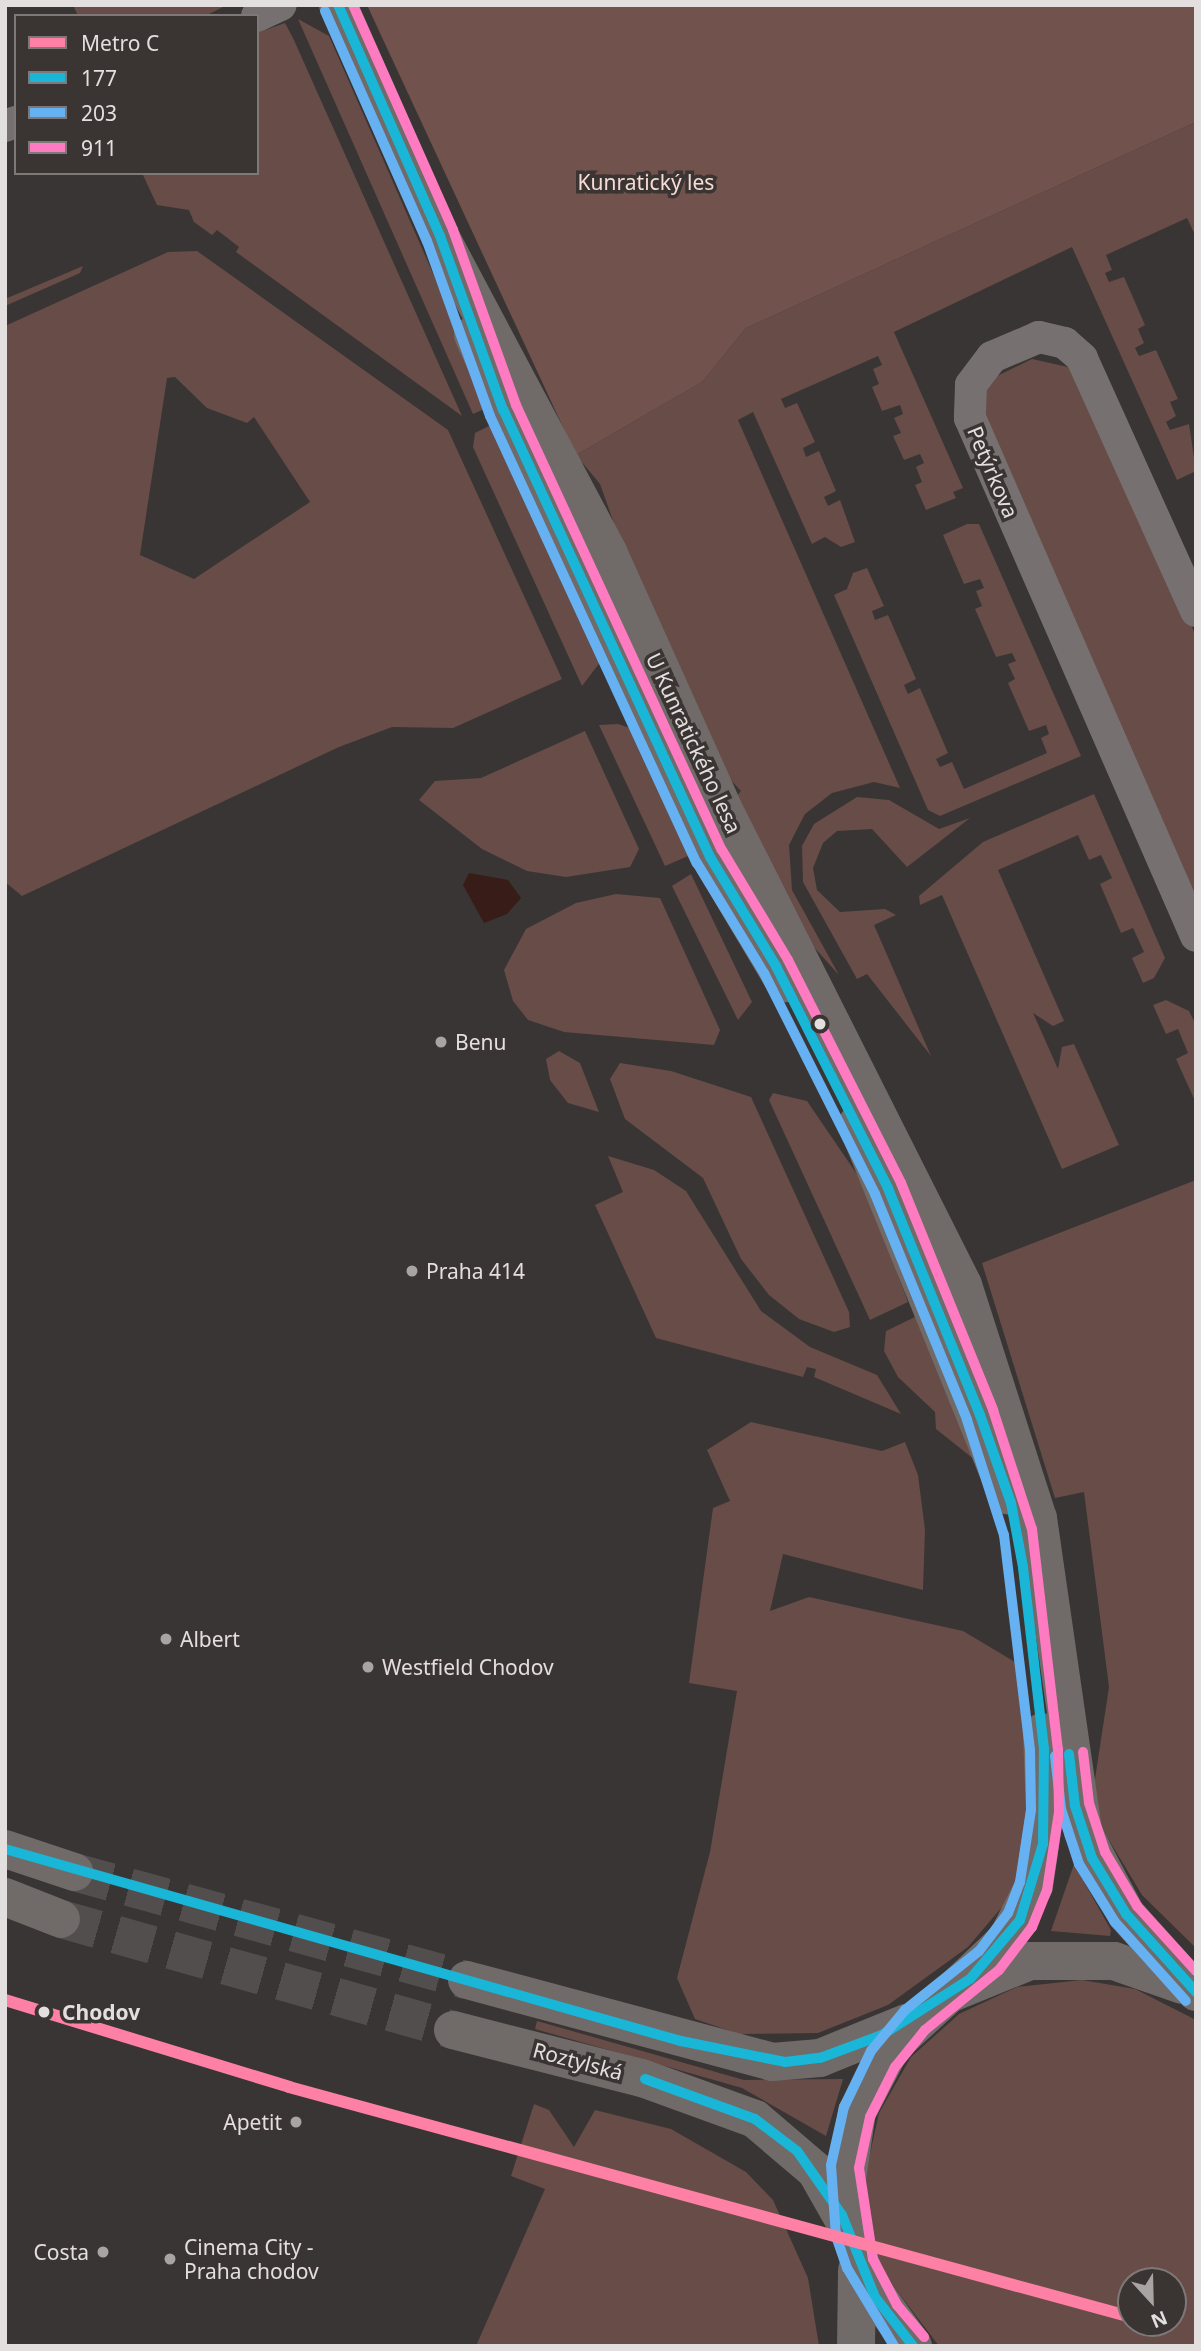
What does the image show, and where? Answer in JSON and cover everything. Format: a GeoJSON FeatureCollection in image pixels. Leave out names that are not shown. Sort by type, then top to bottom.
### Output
{"type":"FeatureCollection","features":[{"type":"Feature","properties":{"kind":"street"},"geometry":{"type":"LineString","coordinates":[[259,15],[281,5]]}},
{"type":"Feature","properties":{"kind":"street","name":"U Kunratického lesa"},"geometry":{"type":"LineString","coordinates":[[338,5],[440,236],[503,410],[710,857],[783,978],[888,1188],[1010,1503],[1044,1749],[1042,1844],[1020,1920],[989,1961],[940,2000]]}},
{"type":"Feature","properties":{"kind":"street","name":"U Kunratického lesa"},"geometry":{"type":"LineString","coordinates":[[440,236],[608,552],[729,820],[963,1284],[1038,1518],[1083,1832],[1126,1914],[1196,1993]]}},
{"type":"Feature","properties":{"kind":"street","name":"Petýrkova"},"geometry":{"type":"LineString","coordinates":[[1196,611],[1082,358],[1065,343],[1039,337],[992,357],[971,385],[970,418],[1196,936]]}},
{"type":"Feature","properties":{"kind":"street"},"geometry":{"type":"LineString","coordinates":[[5,1849],[74,1872]]}},
{"type":"Feature","properties":{"kind":"street"},"geometry":{"type":"LineString","coordinates":[[5,1897],[61,1919]]}},
{"type":"Feature","properties":{"kind":"street"},"geometry":{"type":"LineString","coordinates":[[467,1980],[772,2062],[820,2058],[859,2046],[1001,1969],[1068,1957],[1140,1967],[1196,1993]]}},
{"type":"Feature","properties":{"kind":"street"},"geometry":{"type":"LineString","coordinates":[[856,2346],[845,2167],[857,2112],[883,2059],[940,2000]]}},
{"type":"Feature","properties":{"kind":"street","name":"Roztylská"},"geometry":{"type":"LineString","coordinates":[[453,2030],[642,2078],[755,2119],[816,2171],[851,2239]]}},
{"type":"Feature","properties":{"kind":"street"},"geometry":{"type":"LineString","coordinates":[[851,2239],[875,2297],[913,2346]]}},
{"type":"Feature","properties":{"kind":"shaded area"},"geometry":{"type":"Polygon","coordinates":[[[73,5],[227,5],[209,14],[77,14],[73,5]]]}},
{"type":"Feature","properties":{"kind":"shaded area"},"geometry":{"type":"Polygon","coordinates":[[[298,19],[329,36],[491,406],[473,414],[298,19]]]}},
{"type":"Feature","properties":{"kind":"shaded area"},"geometry":{"type":"Polygon","coordinates":[[[285,23],[293,38],[462,416],[236,252],[239,247],[217,230],[212,235],[194,222],[189,210],[157,205],[143,175],[259,175],[259,32],[285,23]]]}},
{"type":"Feature","properties":{"kind":"shaded area"},"geometry":{"type":"Polygon","coordinates":[[[1196,122],[1196,237],[1187,218],[1106,255],[1112,270],[1105,273],[1109,282],[1124,277],[1145,325],[1138,329],[1144,343],[1135,348],[1139,356],[1156,350],[1178,399],[1170,402],[1176,416],[1166,422],[1170,430],[1189,424],[1196,471],[1177,480],[1072,247],[894,332],[963,488],[953,492],[956,498],[926,510],[915,485],[922,482],[916,467],[924,463],[920,454],[904,460],[893,436],[901,433],[894,418],[903,414],[900,405],[882,411],[872,387],[879,384],[873,369],[882,365],[878,356],[781,399],[785,408],[797,403],[815,442],[803,448],[806,457],[819,451],[836,491],[824,497],[828,506],[840,500],[855,542],[841,547],[825,537],[812,544],[753,412],[738,420],[900,788],[874,782],[832,793],[805,814],[789,845],[792,890],[839,975],[803,935],[735,798],[741,791],[713,761],[641,599],[600,484],[576,455],[702,382],[746,328],[1196,122]]]}},
{"type":"Feature","properties":{"kind":"shaded area"},"geometry":{"type":"Polygon","coordinates":[[[197,251],[448,430],[562,679],[453,728],[392,727],[339,747],[22,896],[5,882],[5,326],[168,252],[197,251]],[[175,377],[167,378],[140,555],[194,579],[310,502],[254,417],[247,423],[207,408],[175,377]]]}},
{"type":"Feature","properties":{"kind":"shaded area"},"geometry":{"type":"Polygon","coordinates":[[[83,266],[80,273],[5,306],[5,299],[83,266]]]}},
{"type":"Feature","properties":{"kind":"shaded area"},"geometry":{"type":"Polygon","coordinates":[[[1032,359],[1068,367],[1084,383],[1196,636],[1196,913],[1014,500],[981,401],[989,380],[1032,359]]]}},
{"type":"Feature","properties":{"kind":"shaded area"},"geometry":{"type":"Polygon","coordinates":[[[497,422],[601,661],[582,686],[473,447],[475,433],[497,422]]]}},
{"type":"Feature","properties":{"kind":"shaded area"},"geometry":{"type":"Polygon","coordinates":[[[967,524],[979,524],[1081,756],[940,816],[928,810],[834,595],[847,589],[853,573],[867,568],[884,606],[872,611],[875,620],[888,615],[916,679],[904,685],[908,694],[920,688],[948,753],[936,759],[940,767],[952,762],[964,789],[1047,753],[1041,738],[1049,734],[1046,725],[1029,731],[1008,683],[1015,679],[1008,664],[1016,661],[1012,653],[996,657],[975,609],[982,606],[976,591],[984,588],[980,579],[964,584],[943,535],[967,524]]]}},
{"type":"Feature","properties":{"kind":"shaded area"},"geometry":{"type":"Polygon","coordinates":[[[618,724],[633,729],[695,853],[665,866],[599,725],[618,724]]]}},
{"type":"Feature","properties":{"kind":"shaded area"},"geometry":{"type":"Polygon","coordinates":[[[585,731],[639,849],[630,867],[566,877],[527,871],[482,849],[419,800],[435,781],[481,778],[585,731]]]}},
{"type":"Feature","properties":{"kind":"shaded area"},"geometry":{"type":"Polygon","coordinates":[[[1094,794],[1165,958],[1154,978],[1143,983],[1132,958],[1144,952],[1133,928],[1121,933],[1100,884],[1112,878],[1101,855],[1089,860],[1078,835],[998,870],[1064,1021],[1053,1026],[1033,1013],[1058,1069],[1062,1047],[1074,1044],[1119,1145],[1062,1169],[942,895],[920,905],[919,896],[983,842],[1094,794]]]}},
{"type":"Feature","properties":{"kind":"shaded area"},"geometry":{"type":"Polygon","coordinates":[[[857,797],[889,800],[939,829],[970,818],[907,867],[872,829],[837,831],[823,843],[813,868],[817,890],[840,912],[885,909],[896,915],[874,925],[931,1056],[867,974],[857,979],[803,882],[802,846],[814,824],[857,797]]]}},
{"type":"Feature","properties":{"kind":"shaded area"},"geometry":{"type":"Polygon","coordinates":[[[469,873],[508,880],[521,898],[507,914],[484,923],[463,885],[469,873]]]}},
{"type":"Feature","properties":{"kind":"shaded area"},"geometry":{"type":"Polygon","coordinates":[[[691,874],[752,1002],[738,1020],[672,886],[691,874]]]}},
{"type":"Feature","properties":{"kind":"shaded area"},"geometry":{"type":"Polygon","coordinates":[[[616,894],[660,898],[720,1030],[714,1045],[564,1032],[528,1020],[513,1001],[504,970],[526,929],[576,903],[616,894]]]}},
{"type":"Feature","properties":{"kind":"shaded area"},"geometry":{"type":"Polygon","coordinates":[[[1166,1000],[1189,1011],[1196,1025],[1196,1103],[1176,1059],[1188,1053],[1178,1029],[1166,1034],[1153,1005],[1166,1000]]]}},
{"type":"Feature","properties":{"kind":"shaded area"},"geometry":{"type":"Polygon","coordinates":[[[559,1051],[580,1063],[599,1112],[568,1103],[550,1080],[546,1059],[559,1051]]]}},
{"type":"Feature","properties":{"kind":"shaded area"},"geometry":{"type":"Polygon","coordinates":[[[620,1063],[671,1071],[751,1097],[849,1312],[850,1327],[834,1332],[799,1319],[769,1295],[741,1259],[703,1178],[625,1119],[610,1079],[620,1063]]]}},
{"type":"Feature","properties":{"kind":"shaded area"},"geometry":{"type":"Polygon","coordinates":[[[773,1093],[807,1101],[865,1186],[908,1302],[870,1320],[769,1100],[773,1093]]]}},
{"type":"Feature","properties":{"kind":"shaded area"},"geometry":{"type":"Polygon","coordinates":[[[608,1156],[654,1170],[686,1191],[761,1311],[810,1347],[877,1375],[901,1414],[814,1377],[816,1369],[807,1367],[803,1377],[656,1338],[595,1205],[623,1192],[608,1156]]]}},
{"type":"Feature","properties":{"kind":"shaded area"},"geometry":{"type":"Polygon","coordinates":[[[1196,1180],[1196,1948],[1142,1895],[1100,1825],[1093,1792],[1109,1687],[1084,1492],[1055,1498],[982,1263],[1196,1180]]]}},
{"type":"Feature","properties":{"kind":"shaded area"},"geometry":{"type":"Polygon","coordinates":[[[917,1316],[980,1464],[936,1429],[935,1412],[898,1377],[884,1351],[886,1331],[917,1316]]]}},
{"type":"Feature","properties":{"kind":"shaded area"},"geometry":{"type":"Polygon","coordinates":[[[751,1422],[882,1451],[905,1442],[918,1475],[925,1530],[923,1590],[783,1554],[770,1611],[809,1597],[963,1631],[1015,1662],[1026,1691],[1032,1816],[1014,1893],[968,1947],[888,2005],[818,2033],[739,2034],[695,2019],[677,1978],[710,1852],[737,1691],[689,1683],[713,1508],[730,1501],[707,1450],[751,1422]]]}},
{"type":"Feature","properties":{"kind":"shaded area"},"geometry":{"type":"Polygon","coordinates":[[[1074,1864],[1111,1930],[1110,1936],[1051,1931],[1074,1864]]]}},
{"type":"Feature","properties":{"kind":"shaded area"},"geometry":{"type":"Polygon","coordinates":[[[1082,1980],[1135,1989],[1196,2020],[1196,2346],[939,2346],[882,2271],[872,2240],[865,2176],[879,2113],[911,2057],[959,2014],[1017,1987],[1082,1980]]]}},
{"type":"Feature","properties":{"kind":"shaded area"},"geometry":{"type":"Polygon","coordinates":[[[537,2021],[744,2080],[843,2079],[826,2136],[742,2088],[535,2029],[537,2021]]]}},
{"type":"Feature","properties":{"kind":"shaded area"},"geometry":{"type":"Polygon","coordinates":[[[534,2104],[549,2110],[574,2147],[595,2110],[671,2129],[746,2172],[773,2200],[808,2278],[819,2346],[476,2346],[545,2189],[511,2176],[534,2104]]]}},
{"type":"Feature","properties":{"kind":"green space","name":"Kunratický les"},"geometry":{"type":"Polygon","coordinates":[[[367,5],[1196,5],[1196,122],[746,328],[702,382],[576,455],[367,5]]]}},
{"type":"Feature","properties":{"kind":"tunnel"},"geometry":{"type":"LineString","coordinates":[[74,1872],[467,1980]]}},
{"type":"Feature","properties":{"kind":"tunnel"},"geometry":{"type":"LineString","coordinates":[[61,1919],[453,2030]]}},
{"type":"Feature","properties":{"kind":"metro line","name":"C"},"geometry":{"type":"LineString","coordinates":[[5,2000],[289,2087],[1117,2313]]}},
{"type":"Feature","properties":{"kind":"transit line","name":"177"},"geometry":{"type":"LineString","coordinates":[[5,1849],[681,2041],[785,2062],[820,2058],[882,2035],[970,1979],[1020,1920],[1043,1844],[1044,1749],[1023,1567],[1011,1503],[980,1415],[888,1188],[776,966],[710,857],[503,410],[440,236],[338,5]]}},
{"type":"Feature","properties":{"kind":"transit line","name":"911"},"geometry":{"type":"LineString","coordinates":[[353,5],[453,230],[516,405],[722,850],[788,960],[901,1183],[993,1410],[1032,1529],[1058,1749],[1059,1812],[1047,1890],[1032,1927],[999,1970],[925,2030],[895,2067],[870,2117],[859,2168],[873,2259],[897,2305],[924,2337]]}},
{"type":"Feature","properties":{"kind":"transit line","name":"203"},"geometry":{"type":"LineString","coordinates":[[325,11],[427,241],[490,416],[697,863],[764,973],[875,1194],[967,1420],[1004,1535],[1030,1750],[1031,1810],[1020,1882],[1008,1913],[979,1951],[905,2010],[871,2051],[844,2107],[831,2165],[836,2236],[847,2268],[894,2346]]}},
{"type":"Feature","properties":{"kind":"transit line","name":"911"},"geometry":{"type":"LineString","coordinates":[[1083,1752],[1089,1803],[1105,1852],[1137,1906],[1196,1971]]}},
{"type":"Feature","properties":{"kind":"transit line","name":"177"},"geometry":{"type":"LineString","coordinates":[[1069,1754],[1075,1806],[1092,1858],[1126,1914],[1196,1992]]}},
{"type":"Feature","properties":{"kind":"transit line","name":"203"},"geometry":{"type":"LineString","coordinates":[[1055,1756],[1061,1809],[1079,1864],[1115,1922],[1186,2001]]}},
{"type":"Feature","properties":{"kind":"transit line","name":"177"},"geometry":{"type":"LineString","coordinates":[[645,2079],[755,2119],[797,2151],[842,2215],[875,2297],[913,2346]]}},
{"type":"Feature","properties":{"kind":"place","name":"Benu"},"geometry":{"type":"Point","coordinates":[441,1042]}},
{"type":"Feature","properties":{"kind":"place","name":"Praha 414"},"geometry":{"type":"Point","coordinates":[412,1271]}},
{"type":"Feature","properties":{"kind":"place","name":"Albert"},"geometry":{"type":"Point","coordinates":[166,1639]}},
{"type":"Feature","properties":{"kind":"place","name":"Westfield Chodov"},"geometry":{"type":"Point","coordinates":[368,1667]}},
{"type":"Feature","properties":{"kind":"place","name":"Chodov"},"geometry":{"type":"Point","coordinates":[44,2012]}},
{"type":"Feature","properties":{"kind":"place","name":"Apetit"},"geometry":{"type":"Point","coordinates":[296,2122]}},
{"type":"Feature","properties":{"kind":"place","name":"Costa"},"geometry":{"type":"Point","coordinates":[103,2252]}},
{"type":"Feature","properties":{"kind":"place","name":"Cinema City - Praha chodov"},"geometry":{"type":"Point","coordinates":[170,2259]}}]}
